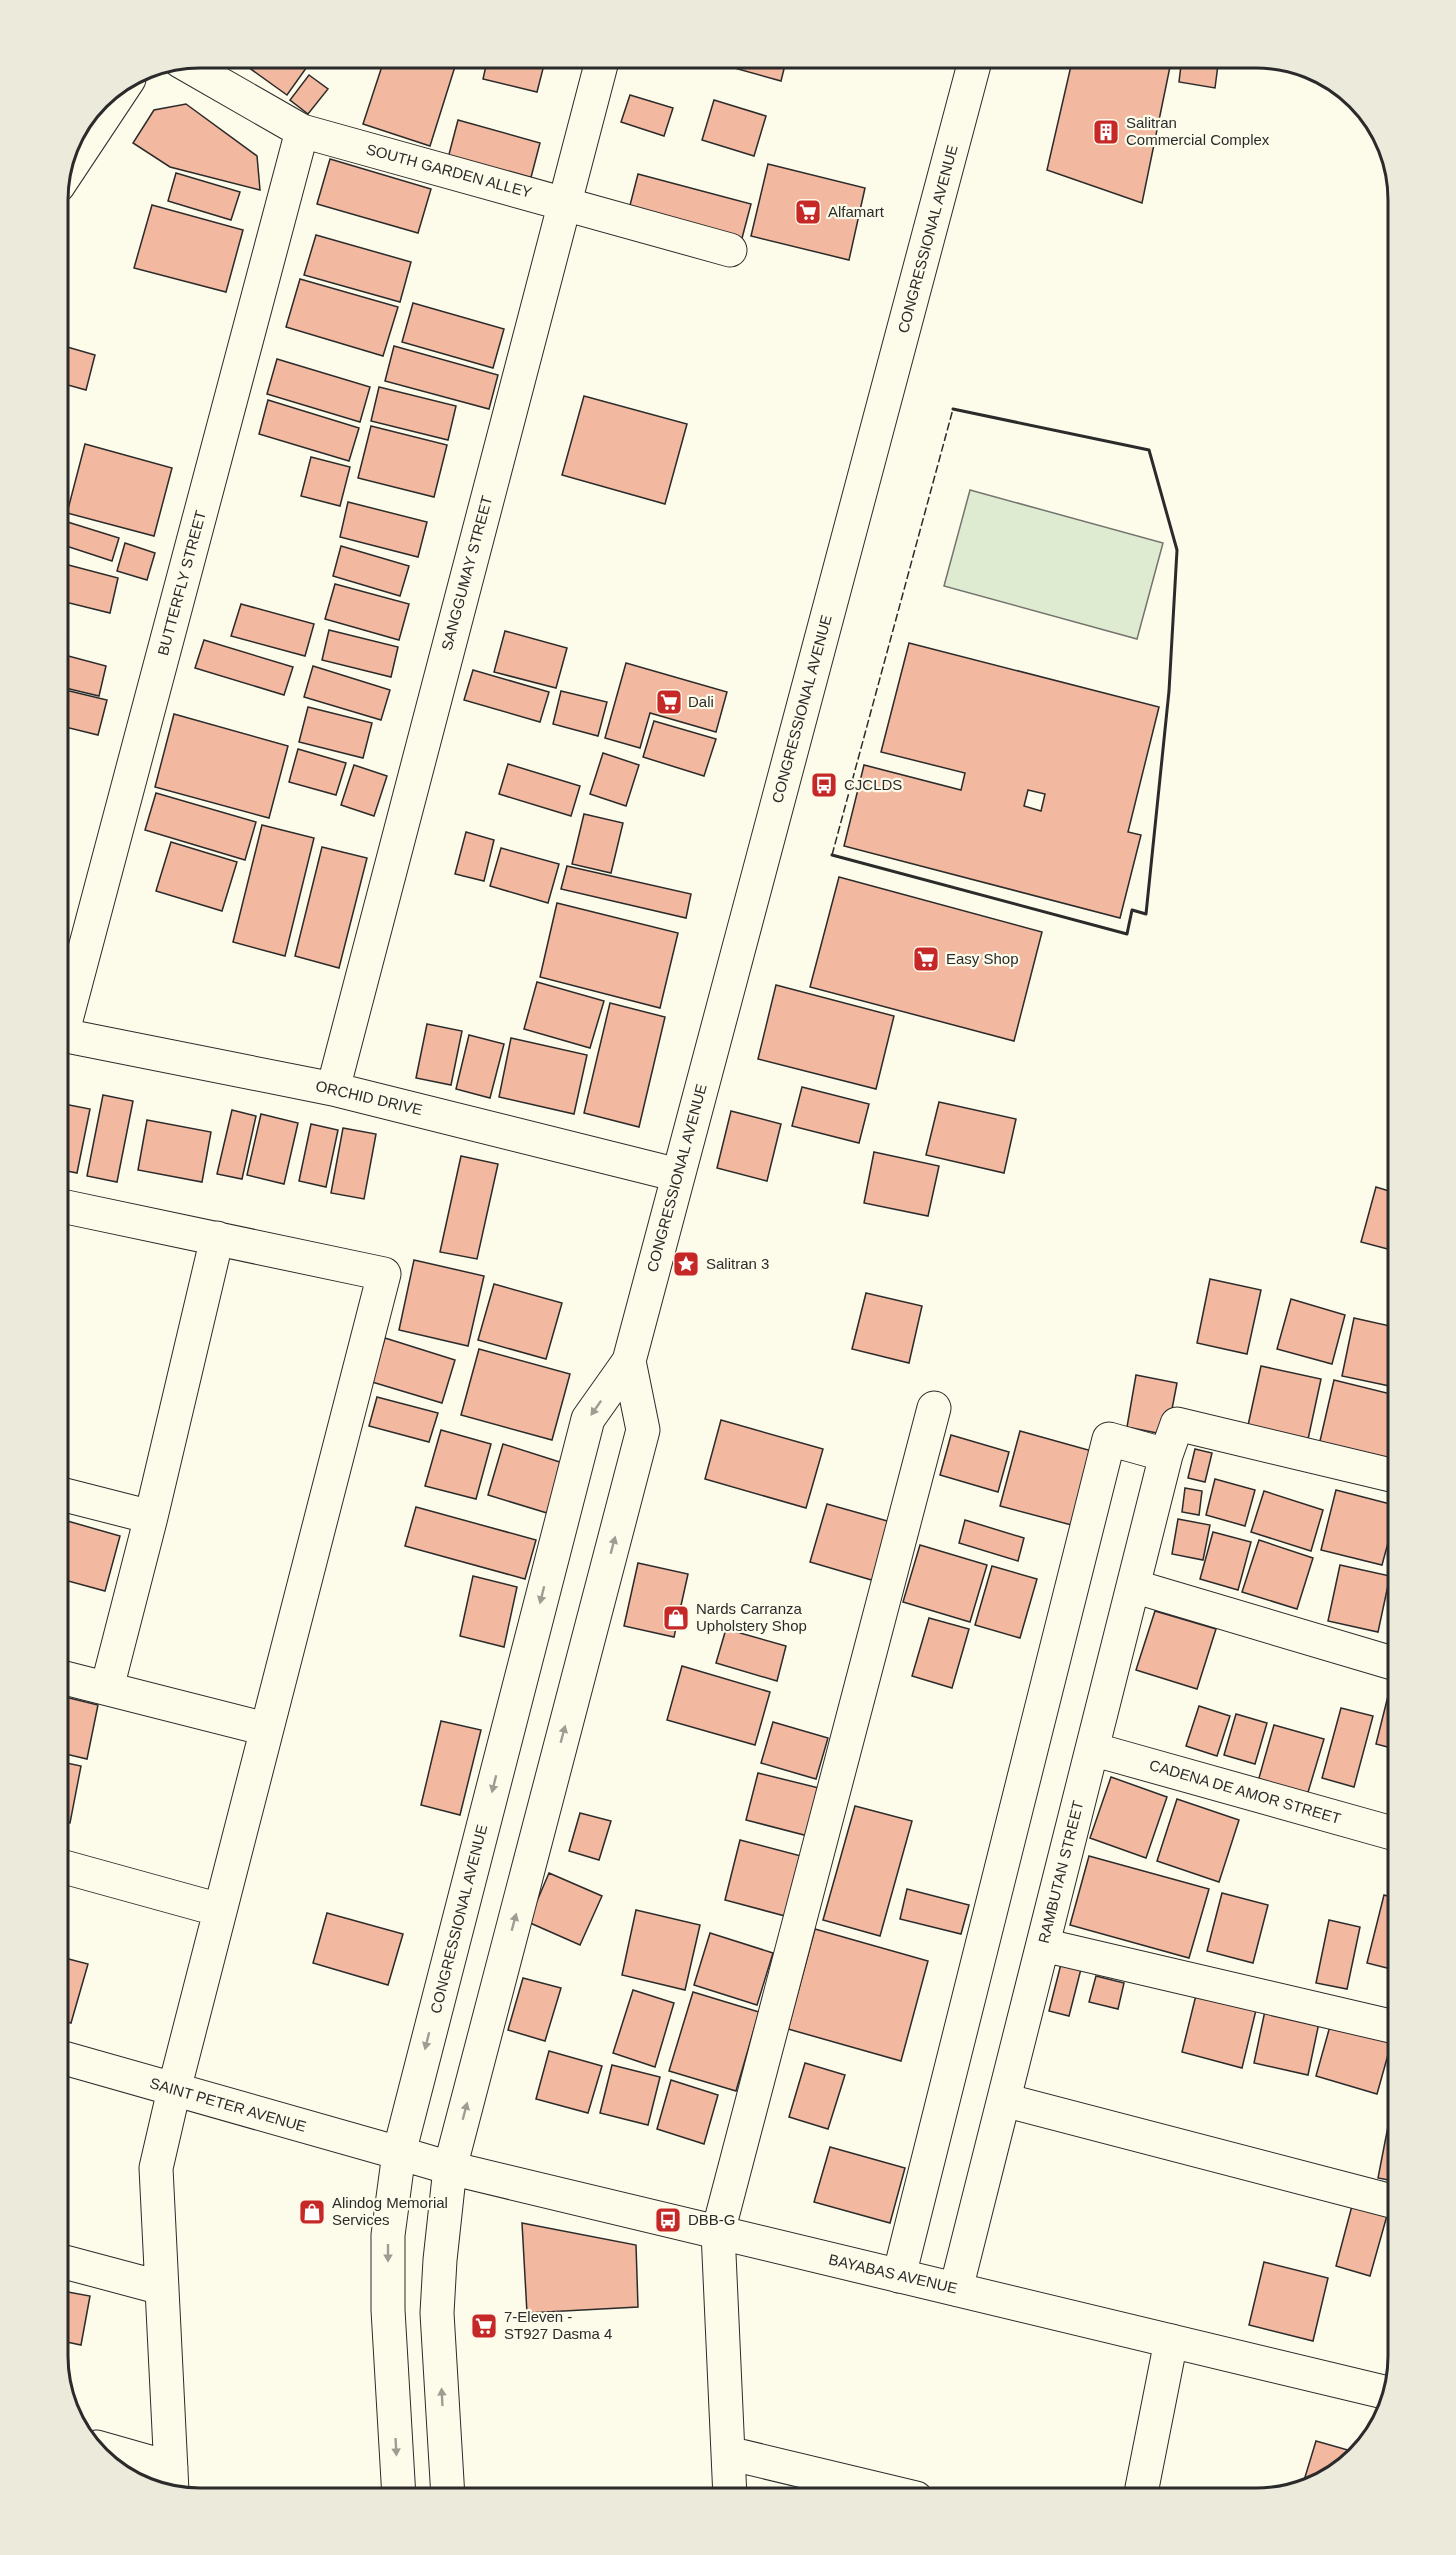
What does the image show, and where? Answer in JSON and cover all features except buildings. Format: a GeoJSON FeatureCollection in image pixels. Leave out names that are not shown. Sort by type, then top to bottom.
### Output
{"type":"FeatureCollection","features":[{"type":"Feature","properties":{"kind":"street","name":"SOUTH GARDEN ALLEY"},"geometry":{"type":"LineString","coordinates":[[193,68],[302,130],[730,250]]}},
{"type":"Feature","properties":{"kind":"street","name":"SANGGUMAY STREET"},"geometry":{"type":"LineString","coordinates":[[333,1089],[563,202],[600,68]]}},
{"type":"Feature","properties":{"kind":"street","name":"CONGRESSIONAL AVENUE"},"geometry":{"type":"LineString","coordinates":[[398,2487],[388,2310],[388,2235],[399,2153],[588,1419],[629,1361],[973,68]]}},
{"type":"Feature","properties":{"kind":"street"},"geometry":{"type":"LineString","coordinates":[[72,165],[118,96]]}},
{"type":"Feature","properties":{"kind":"street","name":"BUTTERFLY STREET"},"geometry":{"type":"LineString","coordinates":[[68,1005],[302,130]]}},
{"type":"Feature","properties":{"kind":"street","name":"ORCHID DRIVE"},"geometry":{"type":"LineString","coordinates":[[68,1037],[333,1089],[678,1175]]}},
{"type":"Feature","properties":{"kind":"street"},"geometry":{"type":"LineString","coordinates":[[68,1207],[384,1274],[266,1729],[156,2168],[171,2480],[111,2453]]}},
{"type":"Feature","properties":{"kind":"street"},"geometry":{"type":"LineString","coordinates":[[107,1688],[151,1517],[217,1238]]}},
{"type":"Feature","properties":{"kind":"street","name":"CONGRESSIONAL AVENUE"},"geometry":{"type":"LineString","coordinates":[[447,2487],[437,2313],[450,2168],[643,1430],[629,1361]]}},
{"type":"Feature","properties":{"kind":"street"},"geometry":{"type":"LineString","coordinates":[[730,2488],[718,2232],[934,1408]]}},
{"type":"Feature","properties":{"kind":"street","name":"RAMBUTAN STREET"},"geometry":{"type":"LineString","coordinates":[[956,2289],[1166,1455],[1177,1424],[1388,1473]]}},
{"type":"Feature","properties":{"kind":"street"},"geometry":{"type":"LineString","coordinates":[[899,2276],[1109,1439],[1166,1455]]}},
{"type":"Feature","properties":{"kind":"street"},"geometry":{"type":"LineString","coordinates":[[68,1496],[151,1517]]}},
{"type":"Feature","properties":{"kind":"street"},"geometry":{"type":"LineString","coordinates":[[1133,1586],[1388,1662]]}},
{"type":"Feature","properties":{"kind":"street"},"geometry":{"type":"LineString","coordinates":[[68,1679],[266,1729]]}},
{"type":"Feature","properties":{"kind":"street","name":"CADENA DE AMOR STREET"},"geometry":{"type":"LineString","coordinates":[[1092,1749],[1388,1832]]}},
{"type":"Feature","properties":{"kind":"street"},"geometry":{"type":"LineString","coordinates":[[68,1868],[220,1910]]}},
{"type":"Feature","properties":{"kind":"street"},"geometry":{"type":"LineString","coordinates":[[1043,1944],[1388,2025]]}},
{"type":"Feature","properties":{"kind":"street","name":"SAINT PETER AVENUE"},"geometry":{"type":"LineString","coordinates":[[68,2059],[399,2153]]}},
{"type":"Feature","properties":{"kind":"street"},"geometry":{"type":"LineString","coordinates":[[1004,2100],[1388,2200]]}},
{"type":"Feature","properties":{"kind":"street","name":"BAYABAS AVENUE"},"geometry":{"type":"LineString","coordinates":[[399,2153],[450,2168],[1383,2392]]}},
{"type":"Feature","properties":{"kind":"street"},"geometry":{"type":"LineString","coordinates":[[68,2263],[162,2288]]}},
{"type":"Feature","properties":{"kind":"street"},"geometry":{"type":"LineString","coordinates":[[1142,2488],[1171,2341]]}},
{"type":"Feature","properties":{"kind":"street"},"geometry":{"type":"LineString","coordinates":[[728,2453],[873,2488]]}},
{"type":"Feature","properties":{"kind":"green space"},"geometry":{"type":"Polygon","coordinates":[[[970,490],[1163,543],[1137,639],[944,586],[970,490]]]}},
{"type":"Feature","properties":{"kind":"fence"},"geometry":{"type":"LineString","coordinates":[[832,855],[953,409]]}},
{"type":"Feature","properties":{"kind":"wall"},"geometry":{"type":"LineString","coordinates":[[832,855],[1127,934],[1132,910],[1146,914],[1169,691],[1177,550],[1149,450],[953,409]]}},
{"type":"Feature","properties":{"kind":"place","name":"Salitran Commercial Complex"},"geometry":{"type":"Point","coordinates":[1106,132]}},
{"type":"Feature","properties":{"kind":"place","name":"Alfamart"},"geometry":{"type":"Point","coordinates":[808,212]}},
{"type":"Feature","properties":{"kind":"place","name":"Dali"},"geometry":{"type":"Point","coordinates":[669,702]}},
{"type":"Feature","properties":{"kind":"place","name":"CJCLDS"},"geometry":{"type":"Point","coordinates":[824,785]}},
{"type":"Feature","properties":{"kind":"place","name":"Easy Shop"},"geometry":{"type":"Point","coordinates":[926,959]}},
{"type":"Feature","properties":{"kind":"place","name":"Salitran 3"},"geometry":{"type":"Point","coordinates":[686,1264]}},
{"type":"Feature","properties":{"kind":"place","name":"Nards Carranza Upholstery Shop"},"geometry":{"type":"Point","coordinates":[676,1618]}},
{"type":"Feature","properties":{"kind":"place","name":"Alindog Memorial Services"},"geometry":{"type":"Point","coordinates":[312,2212]}},
{"type":"Feature","properties":{"kind":"place","name":"DBB-G"},"geometry":{"type":"Point","coordinates":[668,2220]}},
{"type":"Feature","properties":{"kind":"place","name":"7-Eleven - ST927 Dasma 4"},"geometry":{"type":"Point","coordinates":[484,2326]}}]}
